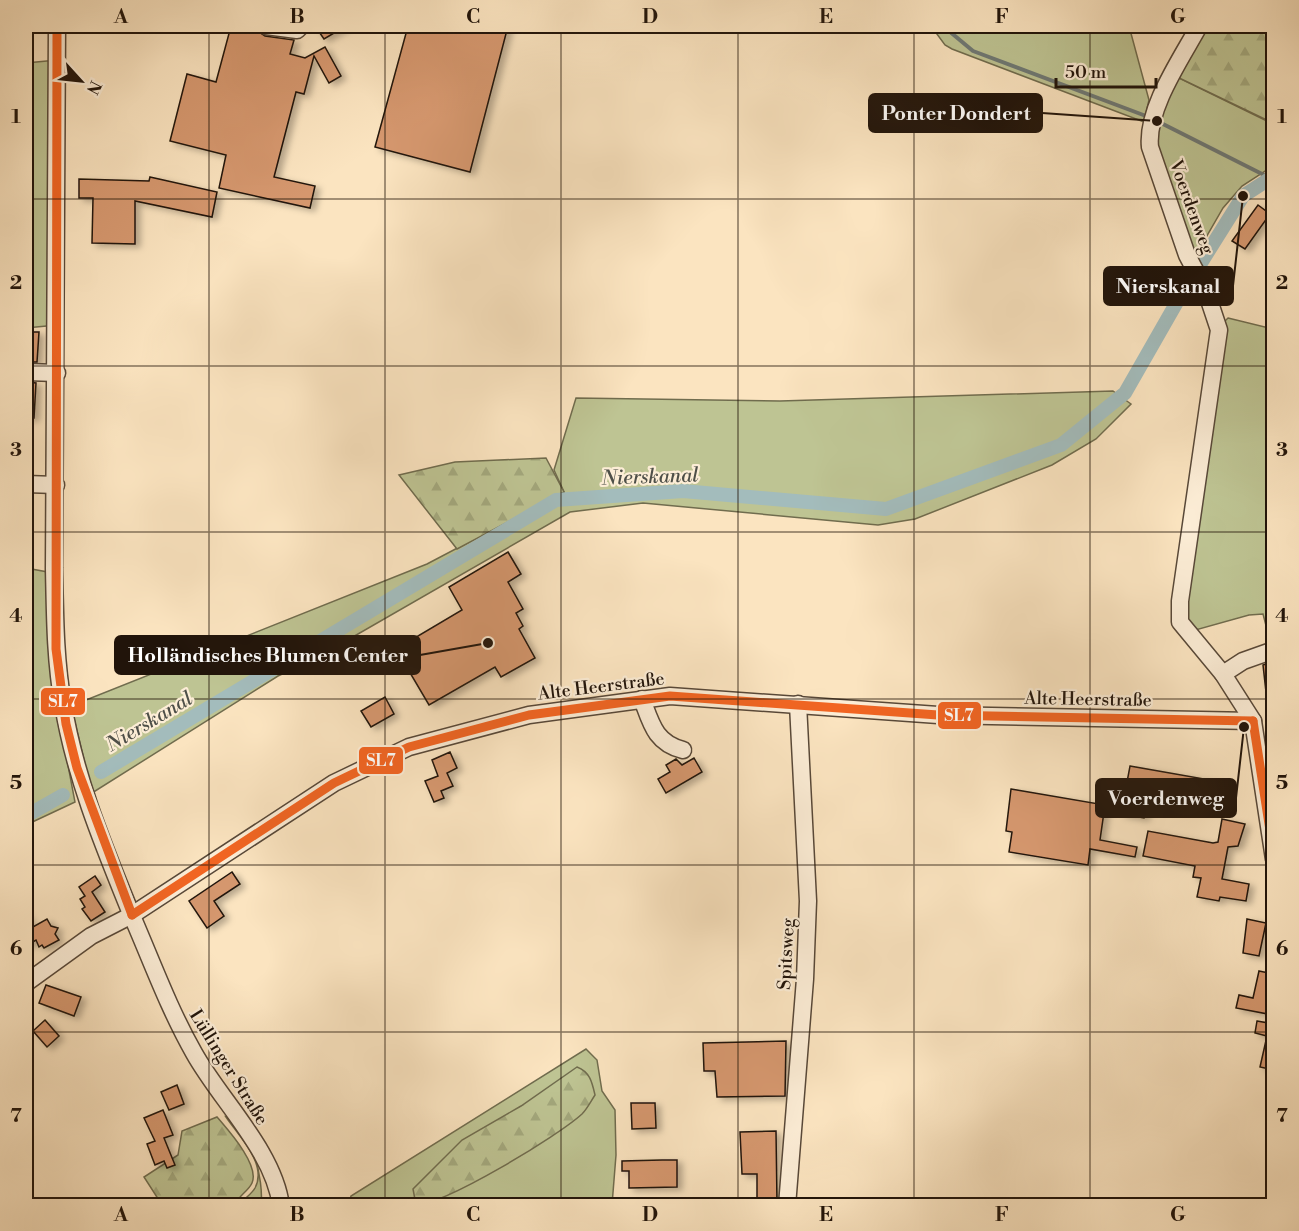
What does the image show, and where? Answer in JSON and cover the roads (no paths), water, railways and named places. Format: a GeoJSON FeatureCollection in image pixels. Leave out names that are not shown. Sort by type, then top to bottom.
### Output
{"type":"FeatureCollection","features":[{"type":"Feature","properties":{"kind":"street","name":"Lüllinger Straße"},"geometry":{"type":"LineString","coordinates":[[57,26],[56,649],[63,704],[76,766],[105,851],[166,999],[195,1054],[269,1166],[281,1206]]}},
{"type":"Feature","properties":{"kind":"street"},"geometry":{"type":"LineString","coordinates":[[266,26],[288,30],[297,30],[301,26]]}},
{"type":"Feature","properties":{"kind":"street","name":"Voerdenweg"},"geometry":{"type":"LineString","coordinates":[[1199,26],[1152,120],[1150,147],[1187,255],[1206,291],[1218,330],[1179,612],[1180,622],[1223,674],[1253,721],[1274,859]]}},
{"type":"Feature","properties":{"kind":"street"},"geometry":{"type":"LineString","coordinates":[[26,372],[57,373]]}},
{"type":"Feature","properties":{"kind":"street"},"geometry":{"type":"LineString","coordinates":[[26,484],[56,485]]}},
{"type":"Feature","properties":{"kind":"street"},"geometry":{"type":"LineString","coordinates":[[1223,674],[1243,661],[1274,650]]}},
{"type":"Feature","properties":{"kind":"street","name":"Alte Heerstraße"},"geometry":{"type":"LineString","coordinates":[[26,983],[91,936],[132,915],[334,783],[409,747],[529,715],[670,696],[938,715],[1253,721]]}},
{"type":"Feature","properties":{"kind":"street"},"geometry":{"type":"LineString","coordinates":[[642,699],[655,733],[664,743],[682,750]]}},
{"type":"Feature","properties":{"kind":"street","name":"Spitsweg"},"geometry":{"type":"LineString","coordinates":[[787,1206],[805,979],[808,901],[798,704]]}},
{"type":"Feature","properties":{"kind":"waterway"},"geometry":{"type":"LineString","coordinates":[[943,26],[973,51],[1146,116]]}},
{"type":"Feature","properties":{"kind":"waterway"},"geometry":{"type":"LineString","coordinates":[[1157,121],[1270,178]]}},
{"type":"Feature","properties":{"kind":"waterway","name":"Nierskanal"},"geometry":{"type":"LineString","coordinates":[[1201,263],[1243,196],[1274,176]]}},
{"type":"Feature","properties":{"kind":"waterway","name":"Nierskanal"},"geometry":{"type":"LineString","coordinates":[[101,772],[556,500],[683,491],[886,509],[1061,445],[1125,393],[1185,288]]}},
{"type":"Feature","properties":{"kind":"waterway","name":"Nierskanal"},"geometry":{"type":"LineString","coordinates":[[26,816],[63,795]]}},
{"type":"Feature","properties":{"kind":"place","name":"Ponter Dondert"},"geometry":{"type":"Point","coordinates":[1157,121]}},
{"type":"Feature","properties":{"kind":"place","name":"Nierskanal"},"geometry":{"type":"Point","coordinates":[1243,196]}},
{"type":"Feature","properties":{"kind":"place","name":"Holländisches Blumen Center"},"geometry":{"type":"Point","coordinates":[488,643]}},
{"type":"Feature","properties":{"kind":"place","name":"Voerdenweg"},"geometry":{"type":"Point","coordinates":[1244,727]}}]}
